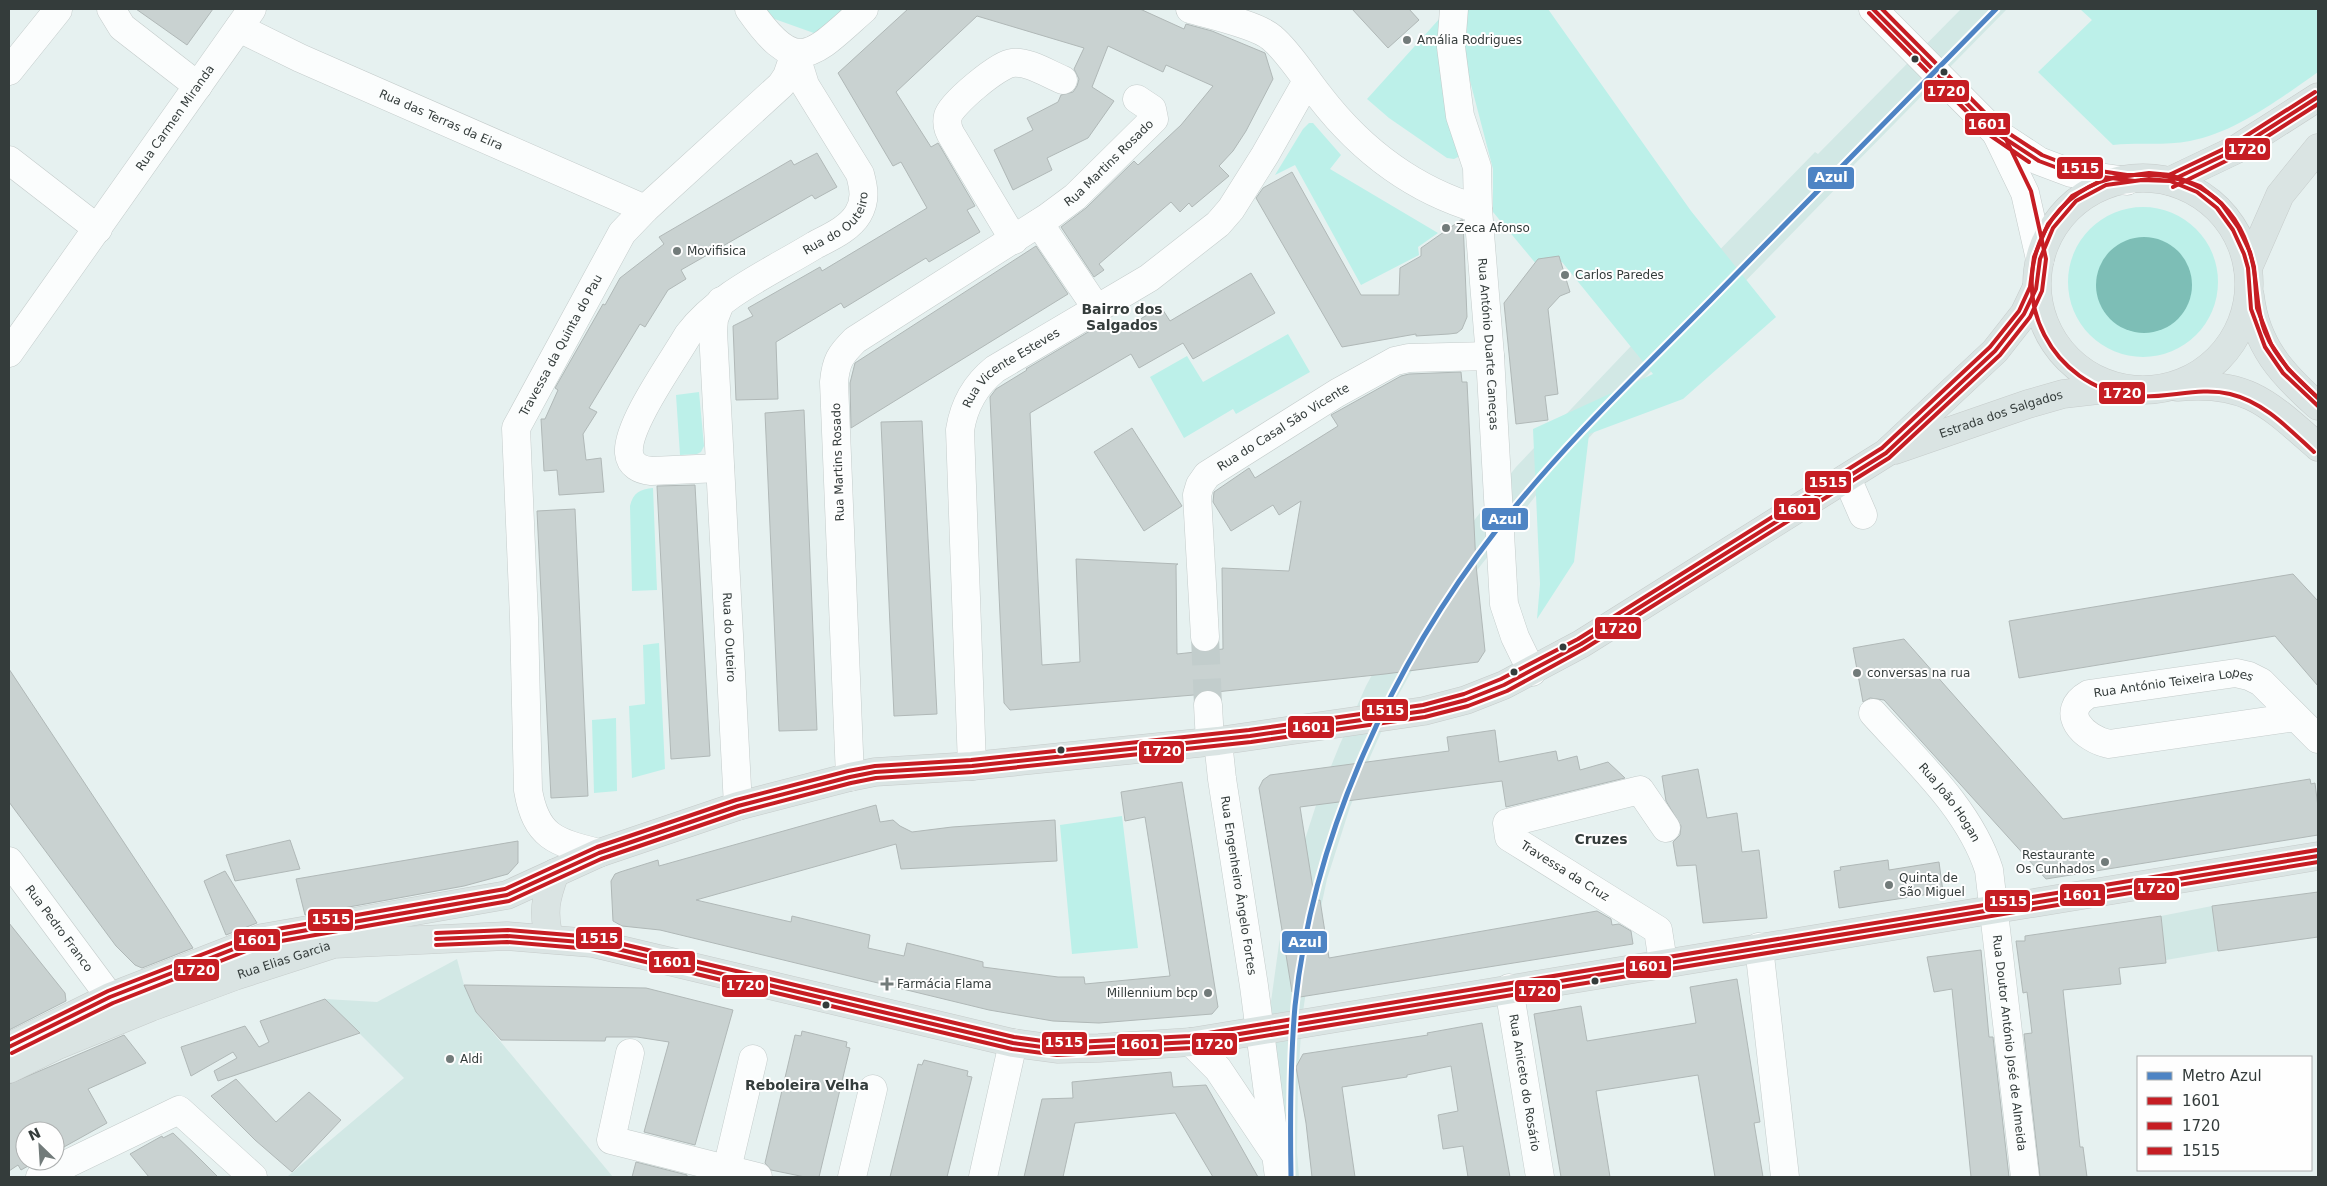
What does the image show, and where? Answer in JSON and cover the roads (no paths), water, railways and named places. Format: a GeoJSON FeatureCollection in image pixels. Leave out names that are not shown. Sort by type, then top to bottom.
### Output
{"type":"FeatureCollection","features":[{"type":"Feature","properties":{"kind":"main road"},"geometry":{"type":"LineString","coordinates":[[2170,181],[2235,150],[2318,97]]}},
{"type":"Feature","properties":{"kind":"main road"},"geometry":{"type":"LineString","coordinates":[[2160,389],[2195,375],[2222,355],[2231,342],[2242,320],[2248,279],[2280,195],[2318,148]]}},
{"type":"Feature","properties":{"kind":"main road"},"geometry":{"type":"LineString","coordinates":[[2318,406],[2283,373],[2265,347],[2251,309],[2248,279],[2240,242],[2217,208],[2197,192],[2170,181],[2127,181],[2106,185],[2076,201],[2053,228],[2036,273],[2036,289],[2045,320],[2059,349],[2092,378],[2132,390],[2210,386],[2247,392],[2278,412],[2318,447]]}},
{"type":"Feature","properties":{"kind":"main road","name":"Estrada dos Salgados"},"geometry":{"type":"LineString","coordinates":[[972,766],[1214,741],[1424,711],[1466,700],[1532,672],[1581,644],[1886,453],[1995,351],[2024,314],[2036,289]]}},
{"type":"Feature","properties":{"kind":"main road","name":"Estrada dos Salgados"},"geometry":{"type":"LineString","coordinates":[[1886,453],[2028,404],[2063,394],[2119,387]]}},
{"type":"Feature","properties":{"kind":"main road","name":"Rua Elias Garcia"},"geometry":{"type":"LineString","coordinates":[[9,1047],[110,997],[262,938],[507,895],[599,853],[738,806],[850,777],[874,772],[972,766]]}},
{"type":"Feature","properties":{"kind":"main road","name":"Rua Elias Garcia"},"geometry":{"type":"LineString","coordinates":[[9,1069],[58,1045],[151,1007],[234,976],[334,944],[507,936],[602,945],[1013,1043],[1057,1049],[1099,1048],[1190,1042],[1260,1031],[1663,962],[2318,856]]}},
{"type":"Feature","properties":{"kind":"main road"},"geometry":{"type":"LineString","coordinates":[[548,939],[544,916],[545,899],[555,873]]}},
{"type":"Feature","properties":{"kind":"street"},"geometry":{"type":"LineString","coordinates":[[111,9],[122,27],[198,86]]}},
{"type":"Feature","properties":{"kind":"street"},"geometry":{"type":"LineString","coordinates":[[749,9],[765,33],[790,51],[816,50],[864,9]]}},
{"type":"Feature","properties":{"kind":"street"},"geometry":{"type":"LineString","coordinates":[[1190,9],[1247,26],[1272,38],[1350,132],[1388,164],[1429,191],[1450,200],[1478,208],[1478,167],[1460,116],[1451,47],[1454,9]]}},
{"type":"Feature","properties":{"kind":"street"},"geometry":{"type":"LineString","coordinates":[[1874,9],[1995,132],[2039,161],[2071,173],[2127,181]]}},
{"type":"Feature","properties":{"kind":"street"},"geometry":{"type":"LineString","coordinates":[[9,71],[58,10]]}},
{"type":"Feature","properties":{"kind":"street","name":"Rua Carmen Miranda"},"geometry":{"type":"LineString","coordinates":[[9,353],[246,18]]}},
{"type":"Feature","properties":{"kind":"street","name":"Rua das Terras da Eira"},"geometry":{"type":"LineString","coordinates":[[246,18],[300,58],[645,209]]}},
{"type":"Feature","properties":{"kind":"street","name":"Travessa da Quinta do Pau"},"geometry":{"type":"LineString","coordinates":[[599,853],[553,838],[543,830],[534,817],[530,803],[528,790],[524,618],[516,428],[622,233],[645,209],[780,85],[787,76],[790,51]]}},
{"type":"Feature","properties":{"kind":"street","name":"Rua do Outeiro"},"geometry":{"type":"LineString","coordinates":[[720,468],[640,470],[633,464],[629,454],[631,432],[688,335],[698,322],[722,301],[850,225],[864,202],[864,189],[860,174],[805,85],[790,51]]}},
{"type":"Feature","properties":{"kind":"street"},"geometry":{"type":"LineString","coordinates":[[1014,240],[952,138],[948,129],[947,117],[952,108],[998,68],[1010,63],[1022,63],[1063,80]]}},
{"type":"Feature","properties":{"kind":"street","name":"Rua Vicente Esteves"},"geometry":{"type":"LineString","coordinates":[[972,766],[960,430],[974,391],[995,368],[1150,278],[1218,224],[1231,209],[1264,155],[1313,89]]}},
{"type":"Feature","properties":{"kind":"street","name":"Rua Martins Rosado"},"geometry":{"type":"LineString","coordinates":[[850,777],[834,382],[836,365],[843,352],[855,340],[1014,240],[1075,196],[1154,119],[1152,109],[1137,99]]}},
{"type":"Feature","properties":{"kind":"street"},"geometry":{"type":"LineString","coordinates":[[1995,132],[2025,193],[2040,259]]}},
{"type":"Feature","properties":{"kind":"street"},"geometry":{"type":"LineString","coordinates":[[9,160],[98,229]]}},
{"type":"Feature","properties":{"kind":"street","name":"Rua António Duarte Caneças"},"geometry":{"type":"LineString","coordinates":[[1478,208],[1490,356],[1504,604],[1512,631],[1532,672]]}},
{"type":"Feature","properties":{"kind":"street"},"geometry":{"type":"LineString","coordinates":[[1039,223],[1097,309]]}},
{"type":"Feature","properties":{"kind":"street","name":"Rua do Outeiro"},"geometry":{"type":"LineString","coordinates":[[722,301],[714,319],[713,332],[738,806]]}},
{"type":"Feature","properties":{"kind":"street","name":"Rua do Casal São Vicente"},"geometry":{"type":"LineString","coordinates":[[1205,637],[1197,496],[1200,485],[1207,474],[1337,394],[1395,361],[1408,358],[1490,356]]}},
{"type":"Feature","properties":{"kind":"street"},"geometry":{"type":"LineString","coordinates":[[1847,478],[1864,515]]}},
{"type":"Feature","properties":{"kind":"street","name":"Rua António Teixeira Lopes"},"geometry":{"type":"LineString","coordinates":[[2296,717],[2109,744],[2097,742],[2087,735],[2078,726],[2074,714],[2075,706],[2080,698],[2089,694],[2236,673],[2249,676],[2261,682],[2296,717],[2318,739]]}},
{"type":"Feature","properties":{"kind":"street","name":"Rua Engenheiro Ângelo Fortes"},"geometry":{"type":"LineString","coordinates":[[1208,705],[1222,779],[1260,1031],[1278,1167]]}},
{"type":"Feature","properties":{"kind":"street","name":"Rua João Hogan"},"geometry":{"type":"LineString","coordinates":[[1873,713],[1957,806],[1985,857],[1995,908]]}},
{"type":"Feature","properties":{"kind":"street","name":"Travessa da Cruz"},"geometry":{"type":"LineString","coordinates":[[1663,962],[1658,930],[1509,836],[1506,823],[1640,790],[1666,828]]}},
{"type":"Feature","properties":{"kind":"street","name":"Rua Pedro Franco"},"geometry":{"type":"LineString","coordinates":[[9,861],[110,997]]}},
{"type":"Feature","properties":{"kind":"street","name":"Rua Doutor António José de Almeida"},"geometry":{"type":"LineString","coordinates":[[1995,908],[2025,1177]]}},
{"type":"Feature","properties":{"kind":"street"},"geometry":{"type":"LineString","coordinates":[[1759,947],[1785,1177]]}},
{"type":"Feature","properties":{"kind":"street","name":"Rua Aniceto do Rosário"},"geometry":{"type":"LineString","coordinates":[[1509,988],[1540,1177]]}},
{"type":"Feature","properties":{"kind":"street"},"geometry":{"type":"LineString","coordinates":[[1190,1042],[1218,1069],[1278,1167]]}},
{"type":"Feature","properties":{"kind":"street"},"geometry":{"type":"LineString","coordinates":[[983,1177],[1013,1043]]}},
{"type":"Feature","properties":{"kind":"street"},"geometry":{"type":"LineString","coordinates":[[630,1053],[611,1140],[758,1177]]}},
{"type":"Feature","properties":{"kind":"street"},"geometry":{"type":"LineString","coordinates":[[727,1170],[754,1059]]}},
{"type":"Feature","properties":{"kind":"street"},"geometry":{"type":"LineString","coordinates":[[852,1177],[873,1089]]}},
{"type":"Feature","properties":{"kind":"street"},"geometry":{"type":"LineString","coordinates":[[40,1177],[179,1110],[253,1177]]}},
{"type":"Feature","properties":{"kind":"tunnel"},"geometry":{"type":"LineString","coordinates":[[1205,637],[1208,705]]}},
{"type":"Feature","properties":{"kind":"metro line","name":"Azul"},"geometry":{"type":"LineString","coordinates":[[1291,1177],[1292,1049],[1295,1006],[1305,942],[1320,878],[1339,815],[1364,753],[1392,693],[1425,635],[1460,580],[1498,528],[1575,439],[1996,9]]}},
{"type":"Feature","properties":{"kind":"place","name":"Amália Rodrigues"},"geometry":{"type":"Point","coordinates":[1407,40]}},
{"type":"Feature","properties":{"kind":"place","name":"Zeca Afonso"},"geometry":{"type":"Point","coordinates":[1446,228]}},
{"type":"Feature","properties":{"kind":"place","name":"Movifisica"},"geometry":{"type":"Point","coordinates":[677,251]}},
{"type":"Feature","properties":{"kind":"place","name":"Carlos Paredes"},"geometry":{"type":"Point","coordinates":[1565,275]}},
{"type":"Feature","properties":{"kind":"place","name":"conversas na rua"},"geometry":{"type":"Point","coordinates":[1857,673]}},
{"type":"Feature","properties":{"kind":"place","name":"Restaurante Os Cunhados"},"geometry":{"type":"Point","coordinates":[2105,862]}},
{"type":"Feature","properties":{"kind":"place","name":"Quinta de São Miguel"},"geometry":{"type":"Point","coordinates":[1889,885]}},
{"type":"Feature","properties":{"kind":"place","name":"Farmácia Flama"},"geometry":{"type":"Point","coordinates":[887,984]}},
{"type":"Feature","properties":{"kind":"place","name":"Millennium bcp"},"geometry":{"type":"Point","coordinates":[1208,993]}},
{"type":"Feature","properties":{"kind":"place","name":"Aldi"},"geometry":{"type":"Point","coordinates":[450,1059]}},
{"type":"Feature","properties":{"kind":"district","name":"Bairro dos Salgados"},"geometry":{"type":"Point","coordinates":[1122,318]}},
{"type":"Feature","properties":{"kind":"district","name":"Cruzes"},"geometry":{"type":"Point","coordinates":[1601,839]}},
{"type":"Feature","properties":{"kind":"district","name":"Reboleira Velha"},"geometry":{"type":"Point","coordinates":[807,1085]}}]}
